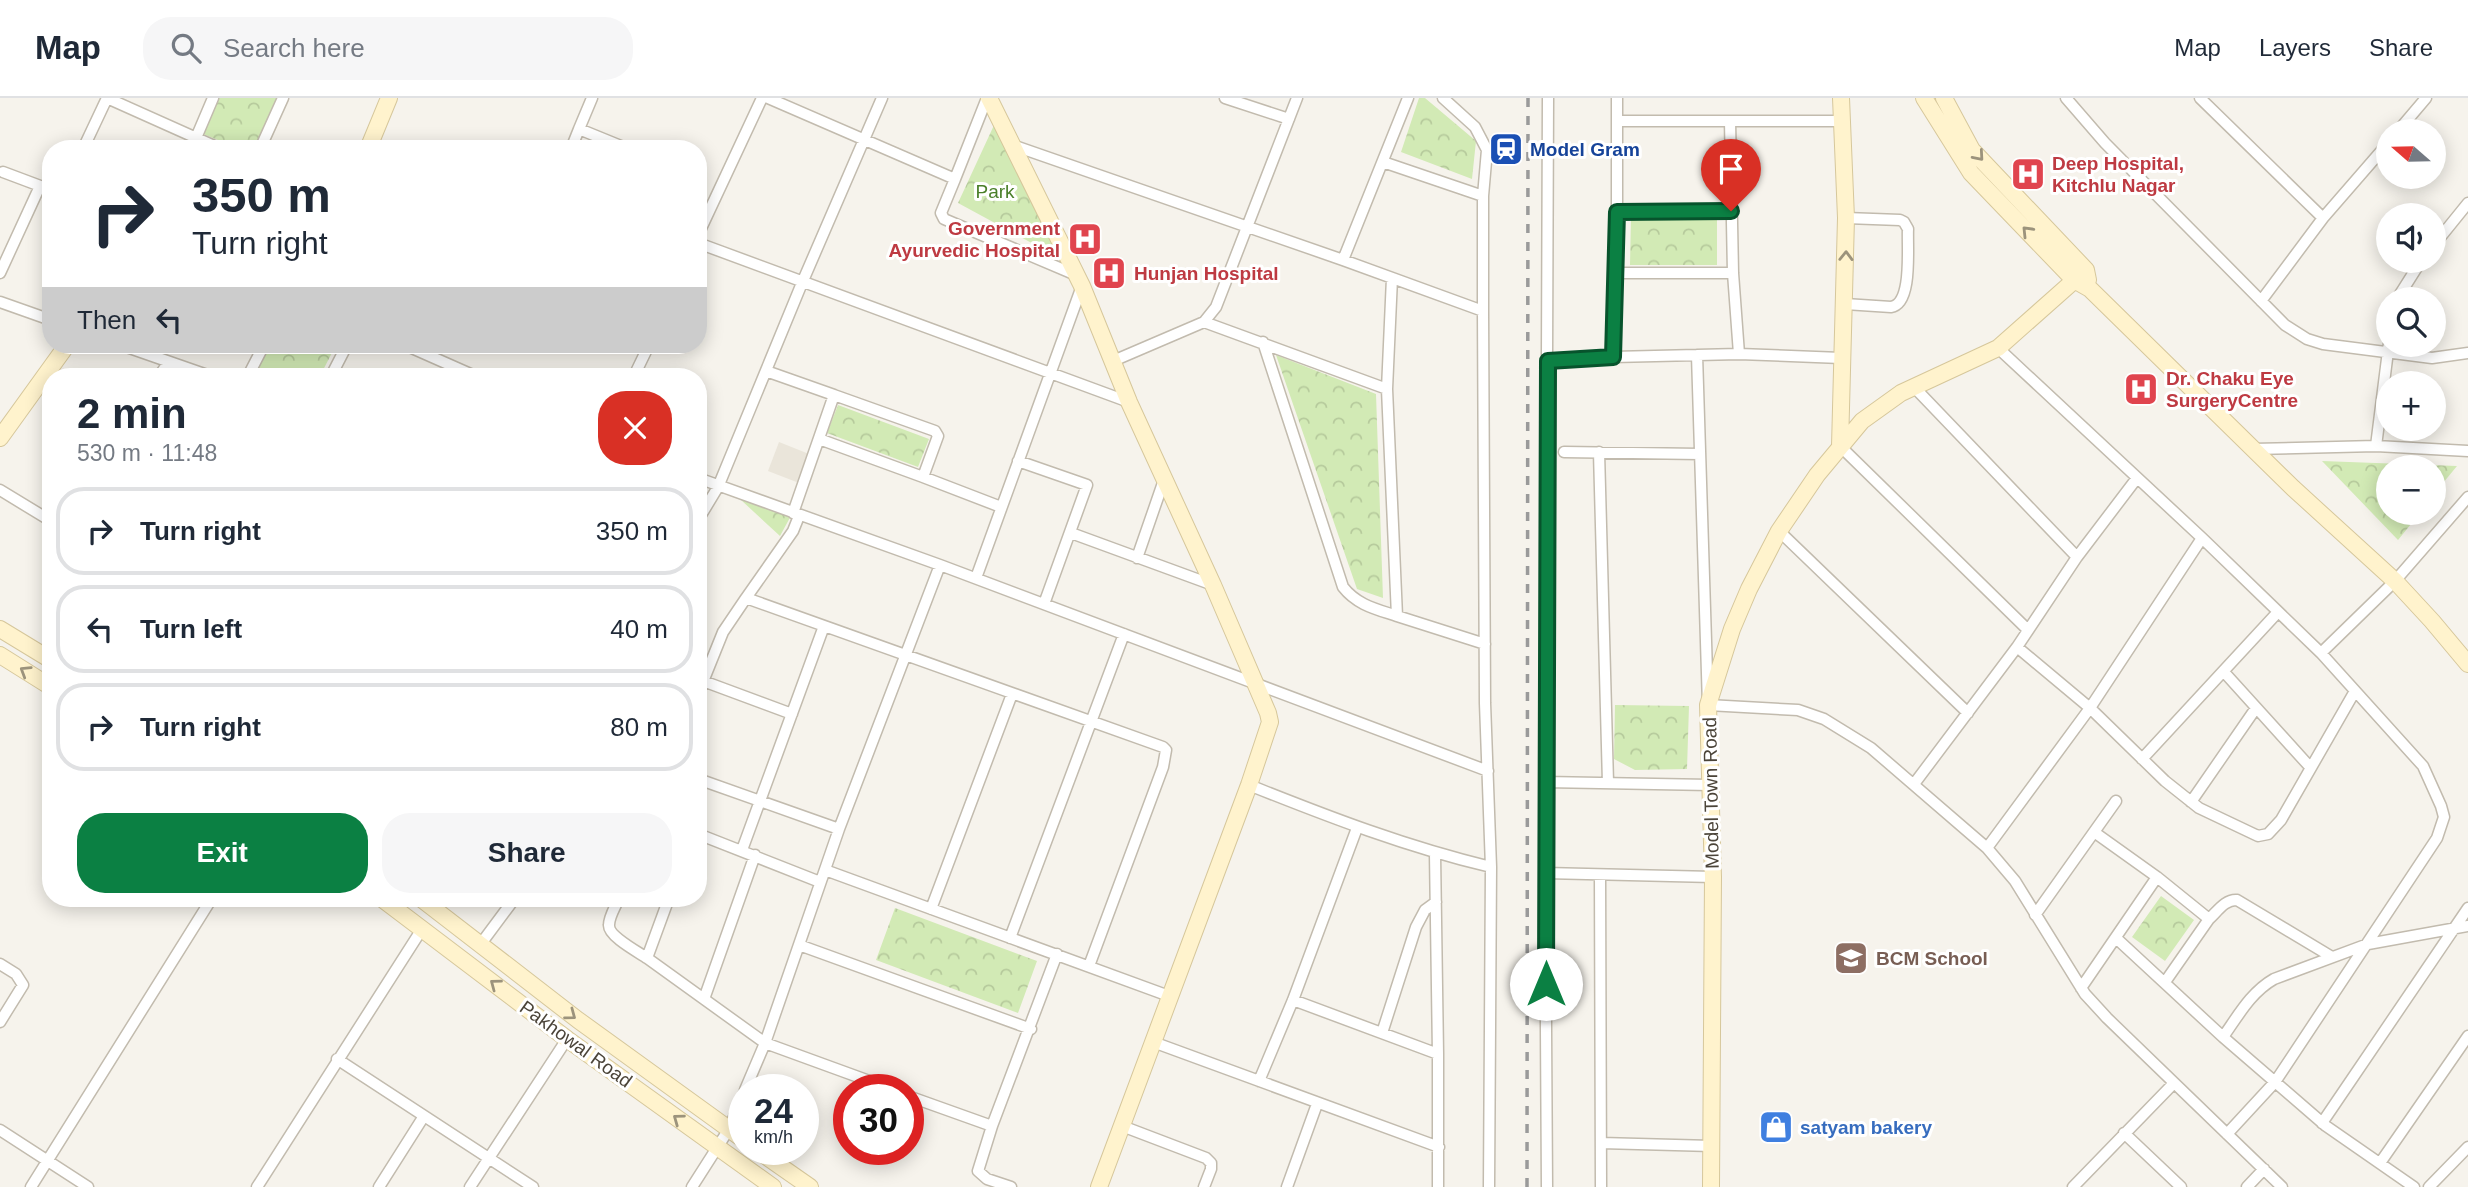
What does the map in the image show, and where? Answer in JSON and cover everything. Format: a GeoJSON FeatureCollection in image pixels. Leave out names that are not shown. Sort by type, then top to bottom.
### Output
{"type":"FeatureCollection","features":[{"type":"Feature","properties":{"kind":"street"},"geometry":{"type":"LineString","coordinates":[[87,140],[107,98],[201,140]]}},
{"type":"Feature","properties":{"kind":"street"},"geometry":{"type":"LineString","coordinates":[[196,138],[213,98]]}},
{"type":"Feature","properties":{"kind":"street"},"geometry":{"type":"LineString","coordinates":[[264,140],[283,98]]}},
{"type":"Feature","properties":{"kind":"street"},"geometry":{"type":"LineString","coordinates":[[372,140],[389,98]]}},
{"type":"Feature","properties":{"kind":"street"},"geometry":{"type":"LineString","coordinates":[[575,140],[592,98]]}},
{"type":"Feature","properties":{"kind":"street"},"geometry":{"type":"LineString","coordinates":[[707,216],[762,98]]}},
{"type":"Feature","properties":{"kind":"street"},"geometry":{"type":"LineString","coordinates":[[768,98],[956,179]]}},
{"type":"Feature","properties":{"kind":"street"},"geometry":{"type":"LineString","coordinates":[[707,505],[718,487],[882,98]]}},
{"type":"Feature","properties":{"kind":"street"},"geometry":{"type":"LineString","coordinates":[[988,98],[1079,281],[1129,402],[1213,585],[1270,722],[1099,1187]]}},
{"type":"Feature","properties":{"kind":"street"},"geometry":{"type":"LineString","coordinates":[[988,98],[942,214],[944,219],[1079,281]]}},
{"type":"Feature","properties":{"kind":"street"},"geometry":{"type":"LineString","coordinates":[[1225,98],[1289,119]]}},
{"type":"Feature","properties":{"kind":"street"},"geometry":{"type":"LineString","coordinates":[[1113,361],[1204,322],[1216,307],[1297,98]]}},
{"type":"Feature","properties":{"kind":"street"},"geometry":{"type":"LineString","coordinates":[[1343,260],[1408,98]]}},
{"type":"Feature","properties":{"kind":"street"},"geometry":{"type":"LineString","coordinates":[[1443,98],[1468,118],[1487,150],[1483,196],[1483,311],[1485,645],[1491,867],[1489,1187]]}},
{"type":"Feature","properties":{"kind":"street"},"geometry":{"type":"LineString","coordinates":[[1547,1187],[1545,782],[1548,98]]}},
{"type":"Feature","properties":{"kind":"street"},"geometry":{"type":"LineString","coordinates":[[1613,357],[1617,212],[1616,98]]}},
{"type":"Feature","properties":{"kind":"street"},"geometry":{"type":"LineString","coordinates":[[1841,98],[1846,218],[1845,304],[1840,358],[1840,446],[2028,630]]}},
{"type":"Feature","properties":{"kind":"street"},"geometry":{"type":"LineString","coordinates":[[1924,98],[1971,173],[2080,275]]}},
{"type":"Feature","properties":{"kind":"street"},"geometry":{"type":"LineString","coordinates":[[1944,98],[1972,150],[2090,289],[2253,449],[2395,581],[2468,664]]}},
{"type":"Feature","properties":{"kind":"street"},"geometry":{"type":"LineString","coordinates":[[2066,98],[2105,144],[2285,326],[2306,339],[2323,344],[2376,347]]}},
{"type":"Feature","properties":{"kind":"street"},"geometry":{"type":"LineString","coordinates":[[2200,98],[2323,218]]}},
{"type":"Feature","properties":{"kind":"street"},"geometry":{"type":"LineString","coordinates":[[2408,119],[2426,98]]}},
{"type":"Feature","properties":{"kind":"street"},"geometry":{"type":"LineString","coordinates":[[1616,121],[1841,121]]}},
{"type":"Feature","properties":{"kind":"street"},"geometry":{"type":"LineString","coordinates":[[1730,121],[1733,273],[1739,354]]}},
{"type":"Feature","properties":{"kind":"street"},"geometry":{"type":"LineString","coordinates":[[579,129],[606,140]]}},
{"type":"Feature","properties":{"kind":"street"},"geometry":{"type":"LineString","coordinates":[[1012,145],[1483,311]]}},
{"type":"Feature","properties":{"kind":"street"},"geometry":{"type":"LineString","coordinates":[[2261,301],[2323,218],[2376,157]]}},
{"type":"Feature","properties":{"kind":"street"},"geometry":{"type":"LineString","coordinates":[[1383,162],[1483,196]]}},
{"type":"Feature","properties":{"kind":"street"},"geometry":{"type":"LineString","coordinates":[[4,172],[42,187]]}},
{"type":"Feature","properties":{"kind":"street"},"geometry":{"type":"LineString","coordinates":[[0,273],[42,194]]}},
{"type":"Feature","properties":{"kind":"street"},"geometry":{"type":"LineString","coordinates":[[2446,230],[2468,203]]}},
{"type":"Feature","properties":{"kind":"street"},"geometry":{"type":"LineString","coordinates":[[1617,212],[1731,211]]}},
{"type":"Feature","properties":{"kind":"street"},"geometry":{"type":"LineString","coordinates":[[1845,304],[1891,307],[1901,302],[1906,292],[1908,229],[1900,220],[1846,218]]}},
{"type":"Feature","properties":{"kind":"street"},"geometry":{"type":"LineString","coordinates":[[707,246],[1129,402]]}},
{"type":"Feature","properties":{"kind":"street"},"geometry":{"type":"LineString","coordinates":[[1615,273],[1733,273]]}},
{"type":"Feature","properties":{"kind":"street","name":"Model Town Road"},"geometry":{"type":"LineString","coordinates":[[1711,1187],[1713,877],[1708,705],[1732,629],[1779,531],[1840,446],[1871,414],[1901,393],[1998,348],[2080,275]]}},
{"type":"Feature","properties":{"kind":"street"},"geometry":{"type":"LineString","coordinates":[[1392,278],[1387,389],[1397,616]]}},
{"type":"Feature","properties":{"kind":"street"},"geometry":{"type":"LineString","coordinates":[[976,578],[1050,372],[1079,281]]}},
{"type":"Feature","properties":{"kind":"street"},"geometry":{"type":"LineString","coordinates":[[0,302],[42,317]]}},
{"type":"Feature","properties":{"kind":"street"},"geometry":{"type":"LineString","coordinates":[[1204,322],[1387,389]]}},
{"type":"Feature","properties":{"kind":"street"},"geometry":{"type":"LineString","coordinates":[[1263,342],[1343,587],[1351,597],[1363,604],[1485,645]]}},
{"type":"Feature","properties":{"kind":"street"},"geometry":{"type":"LineString","coordinates":[[1998,348],[2321,653],[2423,766],[2441,806],[2444,817],[2437,838],[2368,944],[2275,1082],[2227,1134]]}},
{"type":"Feature","properties":{"kind":"street"},"geometry":{"type":"LineString","coordinates":[[2446,356],[2468,353]]}},
{"type":"Feature","properties":{"kind":"street"},"geometry":{"type":"LineString","coordinates":[[146,354],[187,368]]}},
{"type":"Feature","properties":{"kind":"street"},"geometry":{"type":"LineString","coordinates":[[425,354],[457,368]]}},
{"type":"Feature","properties":{"kind":"street"},"geometry":{"type":"LineString","coordinates":[[1548,361],[1739,354],[1840,358]]}},
{"type":"Feature","properties":{"kind":"street"},"geometry":{"type":"LineString","coordinates":[[1697,355],[1708,705],[1798,710],[1824,719],[1871,748],[1914,784],[1987,848],[2015,881],[2081,988],[2107,1018],[2282,1187]]}},
{"type":"Feature","properties":{"kind":"street"},"geometry":{"type":"LineString","coordinates":[[2376,446],[2387,357]]}},
{"type":"Feature","properties":{"kind":"street"},"geometry":{"type":"LineString","coordinates":[[165,368],[169,362]]}},
{"type":"Feature","properties":{"kind":"street"},"geometry":{"type":"LineString","coordinates":[[766,371],[938,433],[923,477]]}},
{"type":"Feature","properties":{"kind":"street"},"geometry":{"type":"LineString","coordinates":[[0,438],[42,380]]}},
{"type":"Feature","properties":{"kind":"street"},"geometry":{"type":"LineString","coordinates":[[1914,387],[2077,557]]}},
{"type":"Feature","properties":{"kind":"street"},"geometry":{"type":"LineString","coordinates":[[707,671],[723,632],[793,531],[834,395]]}},
{"type":"Feature","properties":{"kind":"street"},"geometry":{"type":"LineString","coordinates":[[819,439],[1001,507]]}},
{"type":"Feature","properties":{"kind":"street"},"geometry":{"type":"LineString","coordinates":[[2253,449],[2376,446],[2468,451]]}},
{"type":"Feature","properties":{"kind":"street"},"geometry":{"type":"LineString","coordinates":[[1564,452],[1700,454]]}},
{"type":"Feature","properties":{"kind":"street"},"geometry":{"type":"LineString","coordinates":[[1599,452],[1608,783]]}},
{"type":"Feature","properties":{"kind":"street"},"geometry":{"type":"LineString","coordinates":[[1018,461],[1087,485],[1045,604]]}},
{"type":"Feature","properties":{"kind":"street"},"geometry":{"type":"LineString","coordinates":[[1914,784],[2017,647],[2077,557],[2137,478]]}},
{"type":"Feature","properties":{"kind":"street"},"geometry":{"type":"LineString","coordinates":[[1137,558],[1164,480]]}},
{"type":"Feature","properties":{"kind":"street"},"geometry":{"type":"LineString","coordinates":[[707,482],[976,578],[1488,771]]}},
{"type":"Feature","properties":{"kind":"street"},"geometry":{"type":"LineString","coordinates":[[0,490],[42,516]]}},
{"type":"Feature","properties":{"kind":"street"},"geometry":{"type":"LineString","coordinates":[[2321,653],[2395,581],[2468,497]]}},
{"type":"Feature","properties":{"kind":"street"},"geometry":{"type":"LineString","coordinates":[[1779,531],[1968,713]]}},
{"type":"Feature","properties":{"kind":"street"},"geometry":{"type":"LineString","coordinates":[[1071,533],[1213,585]]}},
{"type":"Feature","properties":{"kind":"street"},"geometry":{"type":"LineString","coordinates":[[1987,848],[2090,708],[2202,538]]}},
{"type":"Feature","properties":{"kind":"street"},"geometry":{"type":"LineString","coordinates":[[752,1074],[765,1043],[839,829],[940,565]]}},
{"type":"Feature","properties":{"kind":"street"},"geometry":{"type":"LineString","coordinates":[[746,598],[1157,744],[1166,750],[1089,967]]}},
{"type":"Feature","properties":{"kind":"street"},"geometry":{"type":"LineString","coordinates":[[2142,759],[2278,612]]}},
{"type":"Feature","properties":{"kind":"street"},"geometry":{"type":"LineString","coordinates":[[742,850],[824,626]]}},
{"type":"Feature","properties":{"kind":"street"},"geometry":{"type":"LineString","coordinates":[[0,629],[42,655]]}},
{"type":"Feature","properties":{"kind":"street"},"geometry":{"type":"LineString","coordinates":[[1010,938],[1124,634]]}},
{"type":"Feature","properties":{"kind":"street"},"geometry":{"type":"LineString","coordinates":[[2017,647],[2090,708],[2165,781],[2191,802],[2252,835],[2268,834],[2281,820],[2355,691]]}},
{"type":"Feature","properties":{"kind":"street"},"geometry":{"type":"LineString","coordinates":[[0,655],[42,681]]}},
{"type":"Feature","properties":{"kind":"street"},"geometry":{"type":"LineString","coordinates":[[2224,672],[2310,767]]}},
{"type":"Feature","properties":{"kind":"street"},"geometry":{"type":"LineString","coordinates":[[707,682],[792,714]]}},
{"type":"Feature","properties":{"kind":"street"},"geometry":{"type":"LineString","coordinates":[[931,909],[1012,694]]}},
{"type":"Feature","properties":{"kind":"street"},"geometry":{"type":"LineString","coordinates":[[2191,802],[2256,708]]}},
{"type":"Feature","properties":{"kind":"street"},"geometry":{"type":"LineString","coordinates":[[707,782],[839,829]]}},
{"type":"Feature","properties":{"kind":"street"},"geometry":{"type":"LineString","coordinates":[[1545,782],[1710,785]]}},
{"type":"Feature","properties":{"kind":"street"},"geometry":{"type":"LineString","coordinates":[[1249,785],[1357,828],[1434,854],[1491,867]]}},
{"type":"Feature","properties":{"kind":"street"},"geometry":{"type":"LineString","coordinates":[[2035,915],[2116,801]]}},
{"type":"Feature","properties":{"kind":"street"},"geometry":{"type":"LineString","coordinates":[[1259,1081],[1293,1000],[1357,828]]}},
{"type":"Feature","properties":{"kind":"street"},"geometry":{"type":"LineString","coordinates":[[2094,832],[2157,877],[2209,919]]}},
{"type":"Feature","properties":{"kind":"street"},"geometry":{"type":"LineString","coordinates":[[707,837],[820,882]]}},
{"type":"Feature","properties":{"kind":"street"},"geometry":{"type":"LineString","coordinates":[[1434,854],[1438,1187]]}},
{"type":"Feature","properties":{"kind":"street"},"geometry":{"type":"LineString","coordinates":[[704,999],[755,855]]}},
{"type":"Feature","properties":{"kind":"street"},"geometry":{"type":"LineString","coordinates":[[825,870],[1169,996]]}},
{"type":"Feature","properties":{"kind":"street"},"geometry":{"type":"LineString","coordinates":[[1545,873],[1713,877]]}},
{"type":"Feature","properties":{"kind":"street"},"geometry":{"type":"LineString","coordinates":[[1600,875],[1601,1187]]}},
{"type":"Feature","properties":{"kind":"street"},"geometry":{"type":"LineString","coordinates":[[2081,988],[2157,877]]}},
{"type":"Feature","properties":{"kind":"street"},"geometry":{"type":"LineString","coordinates":[[2165,982],[2209,919],[2231,900],[2236,900],[2332,957]]}},
{"type":"Feature","properties":{"kind":"street"},"geometry":{"type":"LineString","coordinates":[[1381,1033],[1416,927],[1425,910],[1436,902]]}},
{"type":"Feature","properties":{"kind":"street"},"geometry":{"type":"LineString","coordinates":[[31,1187],[206,907]]}},
{"type":"Feature","properties":{"kind":"street","name":"Pakhowal Road"},"geometry":{"type":"LineString","coordinates":[[393,907],[567,1039],[773,1187]]}},
{"type":"Feature","properties":{"kind":"street","name":"Pakhowal Road"},"geometry":{"type":"LineString","coordinates":[[431,907],[578,1020],[728,1128]]}},
{"type":"Feature","properties":{"kind":"street"},"geometry":{"type":"LineString","coordinates":[[480,945],[508,907]]}},
{"type":"Feature","properties":{"kind":"street"},"geometry":{"type":"LineString","coordinates":[[616,907],[609,929],[613,935],[765,1043],[850,1074]]}},
{"type":"Feature","properties":{"kind":"street"},"geometry":{"type":"LineString","coordinates":[[647,958],[666,907]]}},
{"type":"Feature","properties":{"kind":"street"},"geometry":{"type":"LineString","coordinates":[[2322,1123],[2468,908]]}},
{"type":"Feature","properties":{"kind":"street"},"geometry":{"type":"LineString","coordinates":[[2223,1037],[2262,986],[2274,979],[2368,944],[2468,926]]}},
{"type":"Feature","properties":{"kind":"street"},"geometry":{"type":"LineString","coordinates":[[259,1186],[337,1059],[422,929]]}},
{"type":"Feature","properties":{"kind":"street"},"geometry":{"type":"LineString","coordinates":[[2116,938],[2223,1037],[2322,1123],[2414,1187]]}},
{"type":"Feature","properties":{"kind":"street"},"geometry":{"type":"LineString","coordinates":[[799,945],[1031,1029]]}},
{"type":"Feature","properties":{"kind":"street"},"geometry":{"type":"LineString","coordinates":[[1011,1187],[987,1179],[978,1171],[992,1126],[1031,1029],[1057,954]]}},
{"type":"Feature","properties":{"kind":"street"},"geometry":{"type":"LineString","coordinates":[[0,964],[16,974],[23,985],[0,1022]]}},
{"type":"Feature","properties":{"kind":"street"},"geometry":{"type":"LineString","coordinates":[[1293,1000],[1438,1054]]}},
{"type":"Feature","properties":{"kind":"street"},"geometry":{"type":"LineString","coordinates":[[2380,1163],[2468,1036]]}},
{"type":"Feature","properties":{"kind":"street"},"geometry":{"type":"LineString","coordinates":[[470,1187],[567,1039]]}},
{"type":"Feature","properties":{"kind":"street"},"geometry":{"type":"LineString","coordinates":[[1153,1042],[1439,1147]]}},
{"type":"Feature","properties":{"kind":"street"},"geometry":{"type":"LineString","coordinates":[[337,1059],[533,1187]]}},
{"type":"Feature","properties":{"kind":"street"},"geometry":{"type":"LineString","coordinates":[[2073,1187],[2174,1083]]}},
{"type":"Feature","properties":{"kind":"street"},"geometry":{"type":"LineString","coordinates":[[924,1102],[992,1126]]}},
{"type":"Feature","properties":{"kind":"street"},"geometry":{"type":"LineString","coordinates":[[1287,1187],[1317,1104]]}},
{"type":"Feature","properties":{"kind":"street"},"geometry":{"type":"LineString","coordinates":[[379,1187],[424,1116]]}},
{"type":"Feature","properties":{"kind":"street"},"geometry":{"type":"LineString","coordinates":[[1122,1126],[1206,1158],[1211,1169],[1204,1187]]}},
{"type":"Feature","properties":{"kind":"street"},"geometry":{"type":"LineString","coordinates":[[0,1130],[88,1187]]}},
{"type":"Feature","properties":{"kind":"street"},"geometry":{"type":"LineString","coordinates":[[692,1187],[728,1131]]}},
{"type":"Feature","properties":{"kind":"street"},"geometry":{"type":"LineString","coordinates":[[2124,1133],[2181,1187]]}},
{"type":"Feature","properties":{"kind":"street"},"geometry":{"type":"LineString","coordinates":[[1601,1143],[1712,1146]]}},
{"type":"Feature","properties":{"kind":"street"},"geometry":{"type":"LineString","coordinates":[[2430,1187],[2468,1147]]}},
{"type":"Feature","properties":{"kind":"street"},"geometry":{"type":"LineString","coordinates":[[778,1165],[810,1187]]}},
{"type":"Feature","properties":{"kind":"street"},"geometry":{"type":"LineString","coordinates":[[2247,1187],[2264,1169]]}},
{"type":"Feature","properties":{"kind":"street"},"geometry":{"type":"LineString","coordinates":[[2161,1187],[2171,1177]]}},
{"type":"Feature","properties":{"kind":"shaded area"},"geometry":{"type":"Polygon","coordinates":[[[779,442],[809,454],[799,483],[768,471],[779,442]]]}},
{"type":"Feature","properties":{"kind":"green space"},"geometry":{"type":"Polygon","coordinates":[[[219,98],[280,98],[262,140],[218,140],[203,134],[219,98]]]}},
{"type":"Feature","properties":{"kind":"green space"},"geometry":{"type":"Polygon","coordinates":[[[1419,98],[1425,98],[1476,141],[1472,179],[1401,152],[1419,98]]]}},
{"type":"Feature","properties":{"kind":"green space","name":"Park"},"geometry":{"type":"Polygon","coordinates":[[[995,123],[1055,249],[1050,253],[958,203],[995,123]]]}},
{"type":"Feature","properties":{"kind":"green space"},"geometry":{"type":"Polygon","coordinates":[[[1631,216],[1717,216],[1717,265],[1630,265],[1631,216]]]}},
{"type":"Feature","properties":{"kind":"green space"},"geometry":{"type":"Polygon","coordinates":[[[258,354],[331,354],[324,368],[250,368],[258,354]]]}},
{"type":"Feature","properties":{"kind":"green space"},"geometry":{"type":"Polygon","coordinates":[[[1276,355],[1376,394],[1383,598],[1357,589],[1276,355]]]}},
{"type":"Feature","properties":{"kind":"green space"},"geometry":{"type":"Polygon","coordinates":[[[838,405],[929,439],[918,467],[827,433],[838,405]]]}},
{"type":"Feature","properties":{"kind":"green space"},"geometry":{"type":"Polygon","coordinates":[[[2322,461],[2376,463],[2376,517],[2322,461]]]}},
{"type":"Feature","properties":{"kind":"green space"},"geometry":{"type":"Polygon","coordinates":[[[2446,466],[2457,466],[2446,479],[2446,466]]]}},
{"type":"Feature","properties":{"kind":"green space"},"geometry":{"type":"Polygon","coordinates":[[[728,488],[793,512],[780,536],[728,488]]]}},
{"type":"Feature","properties":{"kind":"green space"},"geometry":{"type":"Polygon","coordinates":[[[2384,525],[2410,525],[2398,540],[2384,525]]]}},
{"type":"Feature","properties":{"kind":"green space"},"geometry":{"type":"Polygon","coordinates":[[[1615,705],[1689,706],[1687,769],[1635,770],[1614,759],[1615,705]]]}},
{"type":"Feature","properties":{"kind":"green space"},"geometry":{"type":"Polygon","coordinates":[[[2161,896],[2194,920],[2165,961],[2132,937],[2161,896]]]}},
{"type":"Feature","properties":{"kind":"green space"},"geometry":{"type":"Polygon","coordinates":[[[895,908],[1037,961],[1018,1013],[876,960],[895,908]]]}},
{"type":"Feature","properties":{"kind":"railway"},"geometry":{"type":"LineString","coordinates":[[1527,1187],[1528,98]]}},
{"type":"Feature","properties":{"kind":"place","name":"Model Gram"},"geometry":{"type":"Point","coordinates":[1506,149]}},
{"type":"Feature","properties":{"kind":"place","name":"Deep Hospital, Kitchlu Nagar"},"geometry":{"type":"Point","coordinates":[2028,174]}},
{"type":"Feature","properties":{"kind":"place","name":"Government Ayurvedic Hospital"},"geometry":{"type":"Point","coordinates":[1085,239]}},
{"type":"Feature","properties":{"kind":"place","name":"Hunjan Hospital"},"geometry":{"type":"Point","coordinates":[1109,273]}},
{"type":"Feature","properties":{"kind":"place","name":"Dr. Chaku Eye SurgeryCentre"},"geometry":{"type":"Point","coordinates":[2141,389]}},
{"type":"Feature","properties":{"kind":"place","name":"BCM School"},"geometry":{"type":"Point","coordinates":[1851,958]}},
{"type":"Feature","properties":{"kind":"place","name":"satyam bakery"},"geometry":{"type":"Point","coordinates":[1776,1127]}},
{"type":"Feature","properties":{"kind":"route"},"geometry":{"type":"LineString","coordinates":[[1546,984],[1548,361],[1613,357],[1617,212],[1731,211]]}}]}
